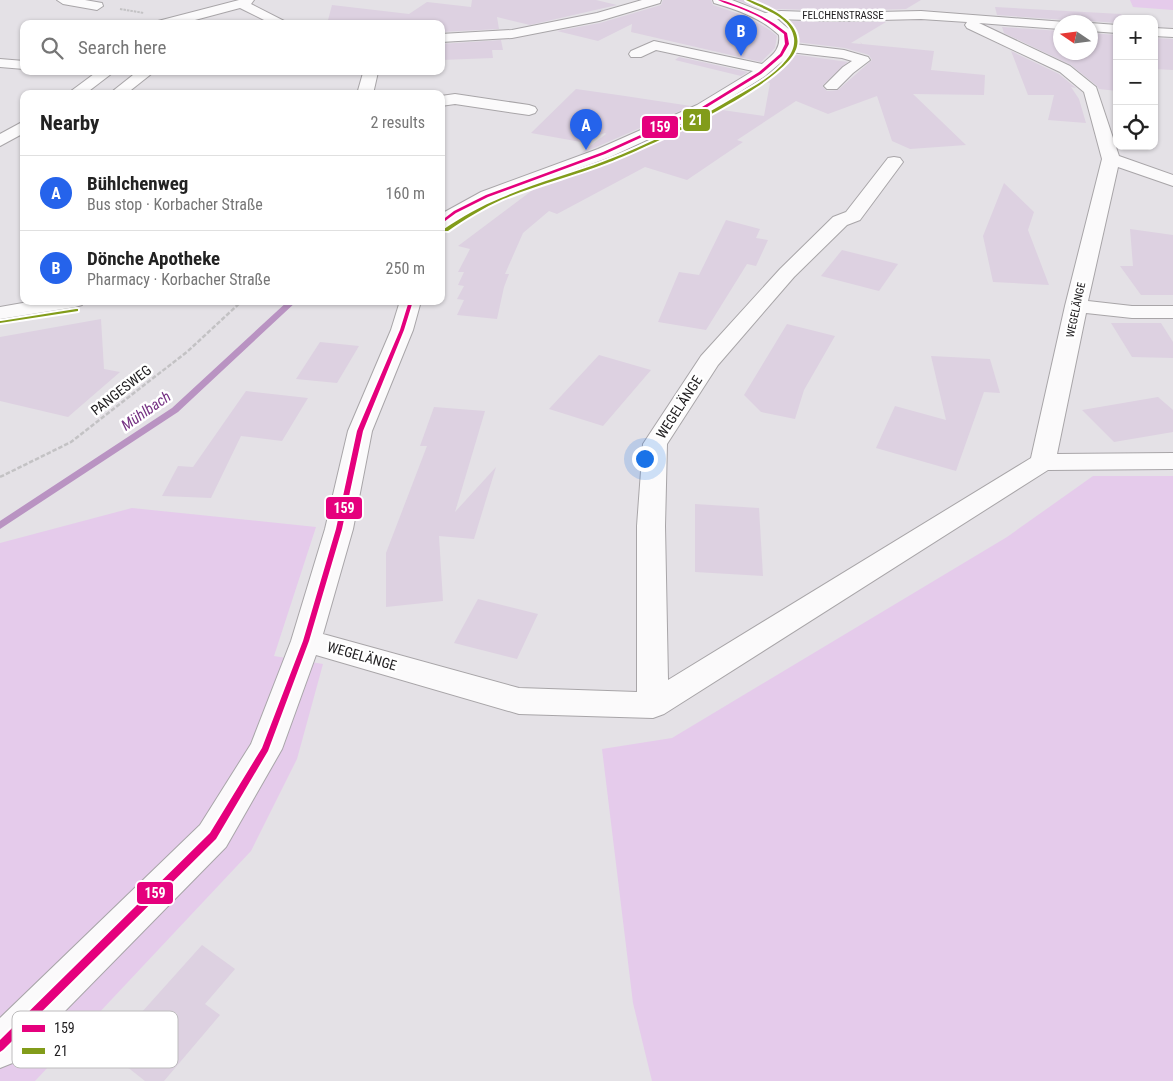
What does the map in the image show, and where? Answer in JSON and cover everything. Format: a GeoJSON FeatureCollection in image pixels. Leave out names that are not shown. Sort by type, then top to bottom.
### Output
{"type":"FeatureCollection","features":[{"type":"Feature","properties":{"kind":"street"},"geometry":{"type":"LineString","coordinates":[[63,0],[97,6]]}},
{"type":"Feature","properties":{"kind":"street"},"geometry":{"type":"LineString","coordinates":[[445,38],[512,34],[599,16],[655,0]]}},
{"type":"Feature","properties":{"kind":"street"},"geometry":{"type":"LineString","coordinates":[[445,220],[455,212],[487,196],[604,153],[703,108],[764,70],[781,55],[785,46],[786,34],[777,25],[764,17],[719,0]]}},
{"type":"Feature","properties":{"kind":"street"},"geometry":{"type":"LineString","coordinates":[[863,0],[863,15]]}},
{"type":"Feature","properties":{"kind":"street"},"geometry":{"type":"LineString","coordinates":[[178,20],[245,2],[277,20]]}},
{"type":"Feature","properties":{"kind":"street"},"geometry":{"type":"LineString","coordinates":[[922,15],[936,5]]}},
{"type":"Feature","properties":{"kind":"street"},"geometry":{"type":"LineString","coordinates":[[565,10],[599,16]]}},
{"type":"Feature","properties":{"kind":"street","name":"FELCHENSTRASSE"},"geometry":{"type":"LineString","coordinates":[[764,17],[781,15],[837,17],[922,15],[1053,25]]}},
{"type":"Feature","properties":{"kind":"street","name":"WEGELÄNGE"},"geometry":{"type":"LineString","coordinates":[[959,19],[1065,69],[1091,90],[1111,159],[1076,306],[1043,462]]}},
{"type":"Feature","properties":{"kind":"street"},"geometry":{"type":"LineString","coordinates":[[1098,28],[1113,29]]}},
{"type":"Feature","properties":{"kind":"street"},"geometry":{"type":"LineString","coordinates":[[1158,32],[1173,33]]}},
{"type":"Feature","properties":{"kind":"street"},"geometry":{"type":"LineString","coordinates":[[636,54],[654,45],[764,70]]}},
{"type":"Feature","properties":{"kind":"street"},"geometry":{"type":"LineString","coordinates":[[785,46],[844,54],[863,60],[848,70],[832,86]]}},
{"type":"Feature","properties":{"kind":"street"},"geometry":{"type":"LineString","coordinates":[[2,64],[20,60]]}},
{"type":"Feature","properties":{"kind":"street"},"geometry":{"type":"LineString","coordinates":[[2,64],[20,65]]}},
{"type":"Feature","properties":{"kind":"street"},"geometry":{"type":"LineString","coordinates":[[80,90],[102,75]]}},
{"type":"Feature","properties":{"kind":"street"},"geometry":{"type":"LineString","coordinates":[[122,90],[142,75]]}},
{"type":"Feature","properties":{"kind":"street"},"geometry":{"type":"LineString","coordinates":[[367,90],[370,75]]}},
{"type":"Feature","properties":{"kind":"street"},"geometry":{"type":"LineString","coordinates":[[445,101],[455,100],[529,110]]}},
{"type":"Feature","properties":{"kind":"street"},"geometry":{"type":"LineString","coordinates":[[0,141],[20,128]]}},
{"type":"Feature","properties":{"kind":"street"},"geometry":{"type":"LineString","coordinates":[[1111,159],[1173,181]]}},
{"type":"Feature","properties":{"kind":"street","name":"WEGELÄNGE"},"geometry":{"type":"LineString","coordinates":[[306,641],[519,701],[653,705],[651,526],[655,444],[709,360],[787,273],[840,221],[853,216],[894,162]]}},
{"type":"Feature","properties":{"kind":"street"},"geometry":{"type":"LineString","coordinates":[[0,313],[50,305]]}},
{"type":"Feature","properties":{"kind":"street"},"geometry":{"type":"LineString","coordinates":[[36,1011],[213,836],[265,749],[306,641],[339,529],[360,431],[402,330],[410,305]]}},
{"type":"Feature","properties":{"kind":"street"},"geometry":{"type":"LineString","coordinates":[[1076,306],[1132,312],[1173,312]]}},
{"type":"Feature","properties":{"kind":"street"},"geometry":{"type":"LineString","coordinates":[[653,705],[1043,462],[1173,461]]}},
{"type":"Feature","properties":{"kind":"street"},"geometry":{"type":"LineString","coordinates":[[0,1047],[12,1035]]}},
{"type":"Feature","properties":{"kind":"path"},"geometry":{"type":"LineString","coordinates":[[97,6],[178,20]]}},
{"type":"Feature","properties":{"kind":"path","name":"PANGESWEG"},"geometry":{"type":"LineString","coordinates":[[0,477],[71,442],[188,350],[238,305]]}},
{"type":"Feature","properties":{"kind":"shaded area"},"geometry":{"type":"Polygon","coordinates":[[[1130,0],[1173,0],[1173,10],[1133,7],[1130,0]]]}},
{"type":"Feature","properties":{"kind":"shaded area"},"geometry":{"type":"Polygon","coordinates":[[[1093,476],[1173,476],[1173,1081],[652,1081],[633,1003],[602,749],[672,738],[1007,537],[1093,476]]]}},
{"type":"Feature","properties":{"kind":"shaded area"},"geometry":{"type":"Polygon","coordinates":[[[132,508],[316,527],[274,656],[323,664],[297,759],[251,851],[101,1011],[12,1011],[12,1068],[47,1068],[35,1081],[0,1081],[0,543],[132,508]]]}},
{"type":"Feature","properties":{"kind":"building"},"geometry":{"type":"Polygon","coordinates":[[[472,0],[596,0],[617,5],[530,25],[497,17],[499,29],[445,32],[445,20],[328,20],[332,5],[409,14],[427,2],[471,7],[472,0]]]}},
{"type":"Feature","properties":{"kind":"building"},"geometry":{"type":"Polygon","coordinates":[[[663,0],[711,0],[713,5],[748,17],[771,31],[777,36],[775,48],[761,62],[631,32],[632,24],[598,41],[557,31],[600,23],[661,5],[663,0]]]}},
{"type":"Feature","properties":{"kind":"building"},"geometry":{"type":"Polygon","coordinates":[[[737,0],[921,0],[906,9],[837,11],[781,9],[765,11],[737,0]]]}},
{"type":"Feature","properties":{"kind":"building"},"geometry":{"type":"Polygon","coordinates":[[[995,7],[1122,15],[1113,15],[1113,23],[1098,22],[1098,15],[1053,15],[1053,19],[997,15],[995,7]]]}},
{"type":"Feature","properties":{"kind":"building"},"geometry":{"type":"Polygon","coordinates":[[[782,21],[886,22],[851,43],[861,44],[860,42],[862,44],[934,51],[931,70],[985,75],[984,95],[913,94],[966,145],[910,149],[892,141],[877,96],[828,114],[796,101],[737,140],[743,142],[687,180],[645,167],[557,214],[549,211],[523,233],[505,274],[509,274],[497,319],[457,315],[464,300],[457,299],[464,286],[458,285],[464,272],[458,272],[470,249],[458,246],[538,186],[611,159],[715,109],[764,116],[770,83],[761,81],[791,54],[848,62],[823,85],[827,91],[838,90],[872,60],[869,55],[845,48],[796,42],[792,30],[782,21]]]}},
{"type":"Feature","properties":{"kind":"building"},"geometry":{"type":"Polygon","coordinates":[[[1002,27],[1053,31],[1053,56],[1004,33],[1002,27]]]}},
{"type":"Feature","properties":{"kind":"building"},"geometry":{"type":"Polygon","coordinates":[[[1098,34],[1113,35],[1113,91],[1099,89],[1071,65],[1061,60],[1098,60],[1098,34]]]}},
{"type":"Feature","properties":{"kind":"building"},"geometry":{"type":"Polygon","coordinates":[[[1158,38],[1173,39],[1173,70],[1158,69],[1158,38]]]}},
{"type":"Feature","properties":{"kind":"building"},"geometry":{"type":"Polygon","coordinates":[[[501,40],[503,50],[492,50],[493,58],[445,60],[445,44],[501,40]]]}},
{"type":"Feature","properties":{"kind":"building"},"geometry":{"type":"Polygon","coordinates":[[[1011,51],[1059,74],[1076,88],[1071,87],[1079,99],[1086,123],[1048,120],[1054,95],[1028,95],[1011,51]]]}},
{"type":"Feature","properties":{"kind":"building"},"geometry":{"type":"Polygon","coordinates":[[[679,57],[748,72],[741,76],[675,60],[679,57]]]}},
{"type":"Feature","properties":{"kind":"building"},"geometry":{"type":"Polygon","coordinates":[[[576,89],[691,106],[580,154],[606,134],[581,142],[531,133],[576,89]]]}},
{"type":"Feature","properties":{"kind":"building"},"geometry":{"type":"Polygon","coordinates":[[[1004,183],[1034,212],[1028,230],[1049,285],[993,282],[983,236],[1004,183]]]}},
{"type":"Feature","properties":{"kind":"building"},"geometry":{"type":"Polygon","coordinates":[[[726,220],[760,229],[756,238],[768,240],[756,266],[747,264],[706,330],[658,322],[679,272],[699,275],[726,220]]]}},
{"type":"Feature","properties":{"kind":"building"},"geometry":{"type":"Polygon","coordinates":[[[1130,229],[1173,235],[1173,295],[1141,295],[1120,266],[1133,266],[1130,229]]]}},
{"type":"Feature","properties":{"kind":"building"},"geometry":{"type":"Polygon","coordinates":[[[842,250],[898,264],[879,291],[821,276],[842,250]]]}},
{"type":"Feature","properties":{"kind":"building"},"geometry":{"type":"Polygon","coordinates":[[[101,319],[104,369],[120,372],[68,417],[0,401],[0,337],[101,319]]]}},
{"type":"Feature","properties":{"kind":"building"},"geometry":{"type":"Polygon","coordinates":[[[1111,323],[1161,323],[1173,342],[1173,358],[1132,357],[1111,323]]]}},
{"type":"Feature","properties":{"kind":"building"},"geometry":{"type":"Polygon","coordinates":[[[787,324],[835,336],[804,390],[795,419],[761,412],[744,395],[787,324]]]}},
{"type":"Feature","properties":{"kind":"building"},"geometry":{"type":"Polygon","coordinates":[[[320,342],[359,346],[337,383],[296,379],[320,342]]]}},
{"type":"Feature","properties":{"kind":"building"},"geometry":{"type":"Polygon","coordinates":[[[599,355],[651,370],[603,426],[549,409],[599,355]]]}},
{"type":"Feature","properties":{"kind":"building"},"geometry":{"type":"Polygon","coordinates":[[[931,356],[990,359],[1000,393],[984,392],[956,471],[876,448],[895,406],[946,420],[931,356]]]}},
{"type":"Feature","properties":{"kind":"building"},"geometry":{"type":"Polygon","coordinates":[[[246,391],[308,398],[282,441],[241,436],[211,498],[162,496],[178,466],[193,467],[246,391]]]}},
{"type":"Feature","properties":{"kind":"building"},"geometry":{"type":"Polygon","coordinates":[[[1158,397],[1173,410],[1173,432],[1114,442],[1082,410],[1158,397]]]}},
{"type":"Feature","properties":{"kind":"building"},"geometry":{"type":"Polygon","coordinates":[[[434,407],[485,411],[455,512],[496,467],[474,539],[439,536],[443,601],[386,607],[386,553],[427,446],[420,446],[434,407]]]}},
{"type":"Feature","properties":{"kind":"building"},"geometry":{"type":"Polygon","coordinates":[[[695,504],[759,508],[763,576],[695,572],[695,504]]]}},
{"type":"Feature","properties":{"kind":"building"},"geometry":{"type":"Polygon","coordinates":[[[478,599],[538,614],[517,659],[454,643],[478,599]]]}},
{"type":"Feature","properties":{"kind":"building"},"geometry":{"type":"Polygon","coordinates":[[[202,945],[235,969],[205,1004],[220,1015],[178,1064],[178,1011],[143,1011],[202,945]]]}},
{"type":"Feature","properties":{"kind":"building"},"geometry":{"type":"Polygon","coordinates":[[[129,1068],[175,1068],[164,1081],[145,1081],[129,1068]]]}},
{"type":"Feature","properties":{"kind":"waterway","name":"Mühlbach"},"geometry":{"type":"LineString","coordinates":[[0,526],[175,410],[289,305]]}},
{"type":"Feature","properties":{"kind":"transit line","name":"159"},"geometry":{"type":"LineString","coordinates":[[445,220],[455,212],[487,196],[604,153],[703,108],[760,73],[781,55],[787,44],[786,34],[763,17],[719,0]]}},
{"type":"Feature","properties":{"kind":"transit line","name":"21"},"geometry":{"type":"LineString","coordinates":[[446,230],[482,208],[523,190],[606,162],[661,138],[731,101],[776,72],[794,52],[796,45],[792,28],[787,22],[763,6],[747,0]]}},
{"type":"Feature","properties":{"kind":"transit line","name":"159"},"geometry":{"type":"LineString","coordinates":[[36,1011],[213,836],[265,749],[306,641],[339,529],[360,431],[402,330],[410,305]]}},
{"type":"Feature","properties":{"kind":"transit line","name":"21"},"geometry":{"type":"LineString","coordinates":[[1,322],[76,310]]}},
{"type":"Feature","properties":{"kind":"transit line","name":"159"},"geometry":{"type":"LineString","coordinates":[[0,1047],[12,1035]]}},
{"type":"Feature","properties":{"kind":"place","name":"Dönche Apotheke"},"geometry":{"type":"Point","coordinates":[741,56]}},
{"type":"Feature","properties":{"kind":"place","name":"Bühlchenweg"},"geometry":{"type":"Point","coordinates":[586,150]}}]}
